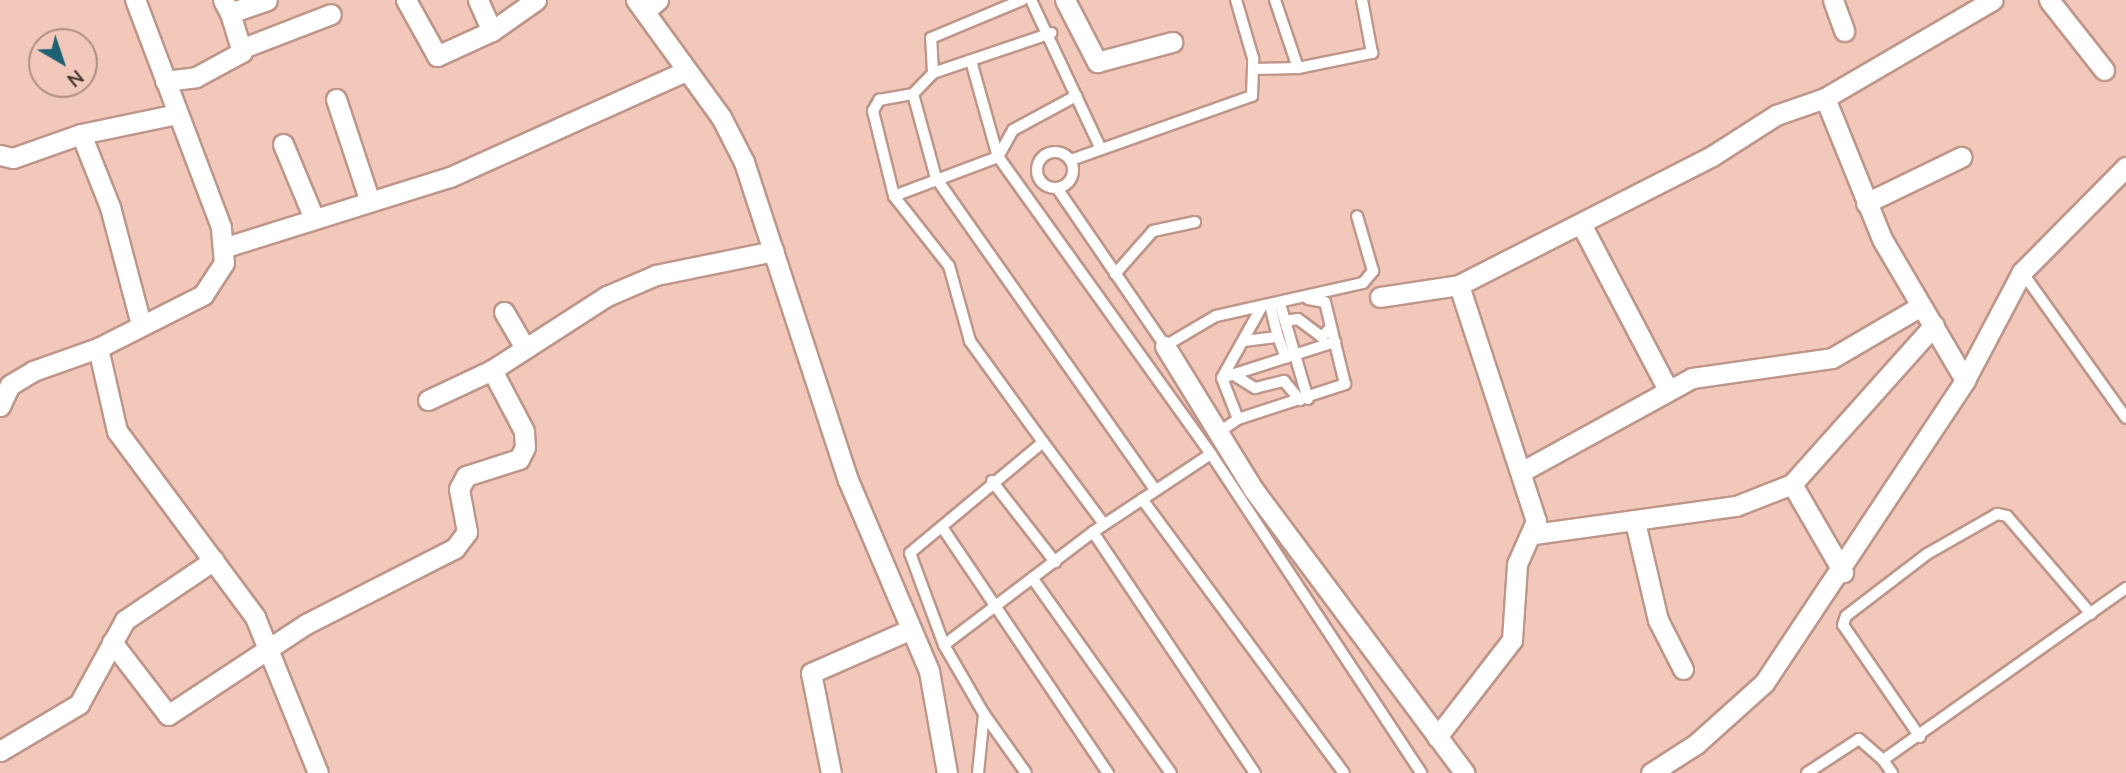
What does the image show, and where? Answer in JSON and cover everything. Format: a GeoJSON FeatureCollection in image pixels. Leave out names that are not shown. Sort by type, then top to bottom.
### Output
{"type":"FeatureCollection","features":[{"type":"Feature","properties":{"kind":"street"},"geometry":{"type":"LineString","coordinates":[[0,407],[5,379],[98,348],[203,295],[216,281],[226,247],[135,0]]}},
{"type":"Feature","properties":{"kind":"street"},"geometry":{"type":"LineString","coordinates":[[243,48],[227,7],[267,0]]}},
{"type":"Feature","properties":{"kind":"street"},"geometry":{"type":"LineString","coordinates":[[406,0],[437,56],[492,31],[526,3]]}},
{"type":"Feature","properties":{"kind":"street"},"geometry":{"type":"LineString","coordinates":[[478,0],[492,31]]}},
{"type":"Feature","properties":{"kind":"street"},"geometry":{"type":"LineString","coordinates":[[1065,0],[1097,62],[1172,42]]}},
{"type":"Feature","properties":{"kind":"street"},"geometry":{"type":"LineString","coordinates":[[1833,0],[1844,31]]}},
{"type":"Feature","properties":{"kind":"street"},"geometry":{"type":"LineString","coordinates":[[1380,297],[1459,285],[1581,224],[1776,116],[1825,98],[1993,0]]}},
{"type":"Feature","properties":{"kind":"street"},"geometry":{"type":"LineString","coordinates":[[2049,0],[2104,70]]}},
{"type":"Feature","properties":{"kind":"street"},"geometry":{"type":"LineString","coordinates":[[646,4],[687,71],[735,141],[774,251],[848,480],[909,630],[929,671],[947,773]]}},
{"type":"Feature","properties":{"kind":"street"},"geometry":{"type":"LineString","coordinates":[[165,81],[196,77],[243,48],[331,14]]}},
{"type":"Feature","properties":{"kind":"street"},"geometry":{"type":"LineString","coordinates":[[226,247],[313,216],[461,173],[687,71]]}},
{"type":"Feature","properties":{"kind":"street"},"geometry":{"type":"LineString","coordinates":[[1825,98],[1866,204],[1965,380]]}},
{"type":"Feature","properties":{"kind":"street"},"geometry":{"type":"LineString","coordinates":[[336,99],[369,199]]}},
{"type":"Feature","properties":{"kind":"street"},"geometry":{"type":"LineString","coordinates":[[0,155],[13,158],[81,134],[177,114]]}},
{"type":"Feature","properties":{"kind":"street"},"geometry":{"type":"LineString","coordinates":[[81,134],[110,207],[141,324]]}},
{"type":"Feature","properties":{"kind":"street"},"geometry":{"type":"LineString","coordinates":[[283,144],[313,216]]}},
{"type":"Feature","properties":{"kind":"street"},"geometry":{"type":"LineString","coordinates":[[1866,204],[1961,157]]}},
{"type":"Feature","properties":{"kind":"street"},"geometry":{"type":"LineString","coordinates":[[1651,773],[1696,744],[1764,683],[1843,572],[1965,380],[2022,272],[2126,167]]}},
{"type":"Feature","properties":{"kind":"street"},"geometry":{"type":"LineString","coordinates":[[1581,224],[1668,390]]}},
{"type":"Feature","properties":{"kind":"street"},"geometry":{"type":"LineString","coordinates":[[428,400],[492,370],[607,296],[656,275],[774,251]]}},
{"type":"Feature","properties":{"kind":"street"},"geometry":{"type":"LineString","coordinates":[[1437,737],[1512,640],[1517,564],[1534,534],[1534,506],[1505,441],[1459,285]]}},
{"type":"Feature","properties":{"kind":"street"},"geometry":{"type":"LineString","coordinates":[[1521,472],[1668,390],[1714,370],[1765,371],[1832,358],[1921,306]]}},
{"type":"Feature","properties":{"kind":"street"},"geometry":{"type":"LineString","coordinates":[[504,312],[525,348]]}},
{"type":"Feature","properties":{"kind":"street"},"geometry":{"type":"LineString","coordinates":[[1534,534],[1736,506],[1792,484],[1934,325]]}},
{"type":"Feature","properties":{"kind":"street"},"geometry":{"type":"LineString","coordinates":[[1165,346],[1218,433],[1465,773]]}},
{"type":"Feature","properties":{"kind":"street"},"geometry":{"type":"LineString","coordinates":[[98,348],[117,431],[215,560],[270,644],[317,773]]}},
{"type":"Feature","properties":{"kind":"street"},"geometry":{"type":"LineString","coordinates":[[112,642],[168,715],[270,644],[463,540],[467,520],[459,489],[466,476],[519,459],[525,447],[524,431],[492,370]]}},
{"type":"Feature","properties":{"kind":"street"},"geometry":{"type":"LineString","coordinates":[[1792,484],[1843,572]]}},
{"type":"Feature","properties":{"kind":"street"},"geometry":{"type":"LineString","coordinates":[[1635,522],[1658,620],[1683,669]]}},
{"type":"Feature","properties":{"kind":"street"},"geometry":{"type":"LineString","coordinates":[[0,751],[79,704],[125,620],[215,560]]}},
{"type":"Feature","properties":{"kind":"street"},"geometry":{"type":"LineString","coordinates":[[831,773],[811,673],[909,630]]}},
{"type":"Feature","properties":{"kind":"lane"},"geometry":{"type":"LineString","coordinates":[[933,73],[930,38],[1022,0]]}},
{"type":"Feature","properties":{"kind":"lane"},"geometry":{"type":"LineString","coordinates":[[1031,0],[1051,33],[1100,147]]}},
{"type":"Feature","properties":{"kind":"lane"},"geometry":{"type":"LineString","coordinates":[[1236,0],[1255,69],[1252,96],[1100,147],[1071,160],[1052,151],[1039,162],[1042,183],[1057,188],[1165,346],[1216,316],[1363,283],[1373,271],[1357,216]]}},
{"type":"Feature","properties":{"kind":"lane"},"geometry":{"type":"LineString","coordinates":[[1275,0],[1298,68]]}},
{"type":"Feature","properties":{"kind":"lane"},"geometry":{"type":"LineString","coordinates":[[1255,69],[1298,68],[1372,53],[1362,0]]}},
{"type":"Feature","properties":{"kind":"lane"},"geometry":{"type":"LineString","coordinates":[[1051,33],[933,73],[913,94],[879,100],[873,111],[894,196],[949,266],[970,341],[1104,524]]}},
{"type":"Feature","properties":{"kind":"lane"},"geometry":{"type":"LineString","coordinates":[[971,61],[998,157],[1211,454],[1421,773]]}},
{"type":"Feature","properties":{"kind":"lane"},"geometry":{"type":"LineString","coordinates":[[913,94],[936,178],[1155,489]]}},
{"type":"Feature","properties":{"kind":"lane"},"geometry":{"type":"LineString","coordinates":[[894,196],[936,178],[998,157],[1013,130],[1076,96]]}},
{"type":"Feature","properties":{"kind":"lane"},"geometry":{"type":"LineString","coordinates":[[1057,188],[1072,178],[1071,160]]}},
{"type":"Feature","properties":{"kind":"lane"},"geometry":{"type":"LineString","coordinates":[[1115,274],[1153,231],[1195,222]]}},
{"type":"Feature","properties":{"kind":"lane"},"geometry":{"type":"LineString","coordinates":[[2022,272],[2126,418]]}},
{"type":"Feature","properties":{"kind":"lane"},"geometry":{"type":"LineString","coordinates":[[1218,433],[1238,419],[1345,384],[1322,299],[1256,308],[1244,341],[1222,378]]}},
{"type":"Feature","properties":{"kind":"lane"},"geometry":{"type":"LineString","coordinates":[[1275,305],[1285,321],[1291,357],[1304,399]]}},
{"type":"Feature","properties":{"kind":"lane"},"geometry":{"type":"LineString","coordinates":[[1275,305],[1278,337],[1291,357]]}},
{"type":"Feature","properties":{"kind":"lane"},"geometry":{"type":"LineString","coordinates":[[1285,321],[1298,318],[1322,337],[1331,327]]}},
{"type":"Feature","properties":{"kind":"lane"},"geometry":{"type":"LineString","coordinates":[[1244,341],[1278,337]]}},
{"type":"Feature","properties":{"kind":"lane"},"geometry":{"type":"LineString","coordinates":[[1222,378],[1335,342]]}},
{"type":"Feature","properties":{"kind":"lane"},"geometry":{"type":"LineString","coordinates":[[1234,374],[1255,388],[1283,381],[1304,399]]}},
{"type":"Feature","properties":{"kind":"lane"},"geometry":{"type":"LineString","coordinates":[[1222,378],[1238,419]]}},
{"type":"Feature","properties":{"kind":"lane"},"geometry":{"type":"LineString","coordinates":[[1026,773],[984,713],[944,645],[910,553],[992,481],[1043,442]]}},
{"type":"Feature","properties":{"kind":"lane"},"geometry":{"type":"LineString","coordinates":[[944,645],[1104,524],[1211,454]]}},
{"type":"Feature","properties":{"kind":"lane"},"geometry":{"type":"LineString","coordinates":[[992,481],[1055,562]]}},
{"type":"Feature","properties":{"kind":"lane"},"geometry":{"type":"LineString","coordinates":[[1142,499],[1344,773]]}},
{"type":"Feature","properties":{"kind":"lane"},"geometry":{"type":"LineString","coordinates":[[1920,737],[1843,625],[1846,616],[1927,554],[1997,514],[2007,516],[2091,614]]}},
{"type":"Feature","properties":{"kind":"lane"},"geometry":{"type":"LineString","coordinates":[[942,527],[1108,773]]}},
{"type":"Feature","properties":{"kind":"lane"},"geometry":{"type":"LineString","coordinates":[[1093,532],[1255,773]]}},
{"type":"Feature","properties":{"kind":"lane"},"geometry":{"type":"LineString","coordinates":[[1033,579],[1171,773]]}},
{"type":"Feature","properties":{"kind":"lane"},"geometry":{"type":"LineString","coordinates":[[1883,760],[1920,737],[2126,588]]}},
{"type":"Feature","properties":{"kind":"lane"},"geometry":{"type":"LineString","coordinates":[[978,773],[984,713]]}},
{"type":"Feature","properties":{"kind":"lane"},"geometry":{"type":"LineString","coordinates":[[1807,773],[1859,739],[1883,760],[1892,773]]}}]}
